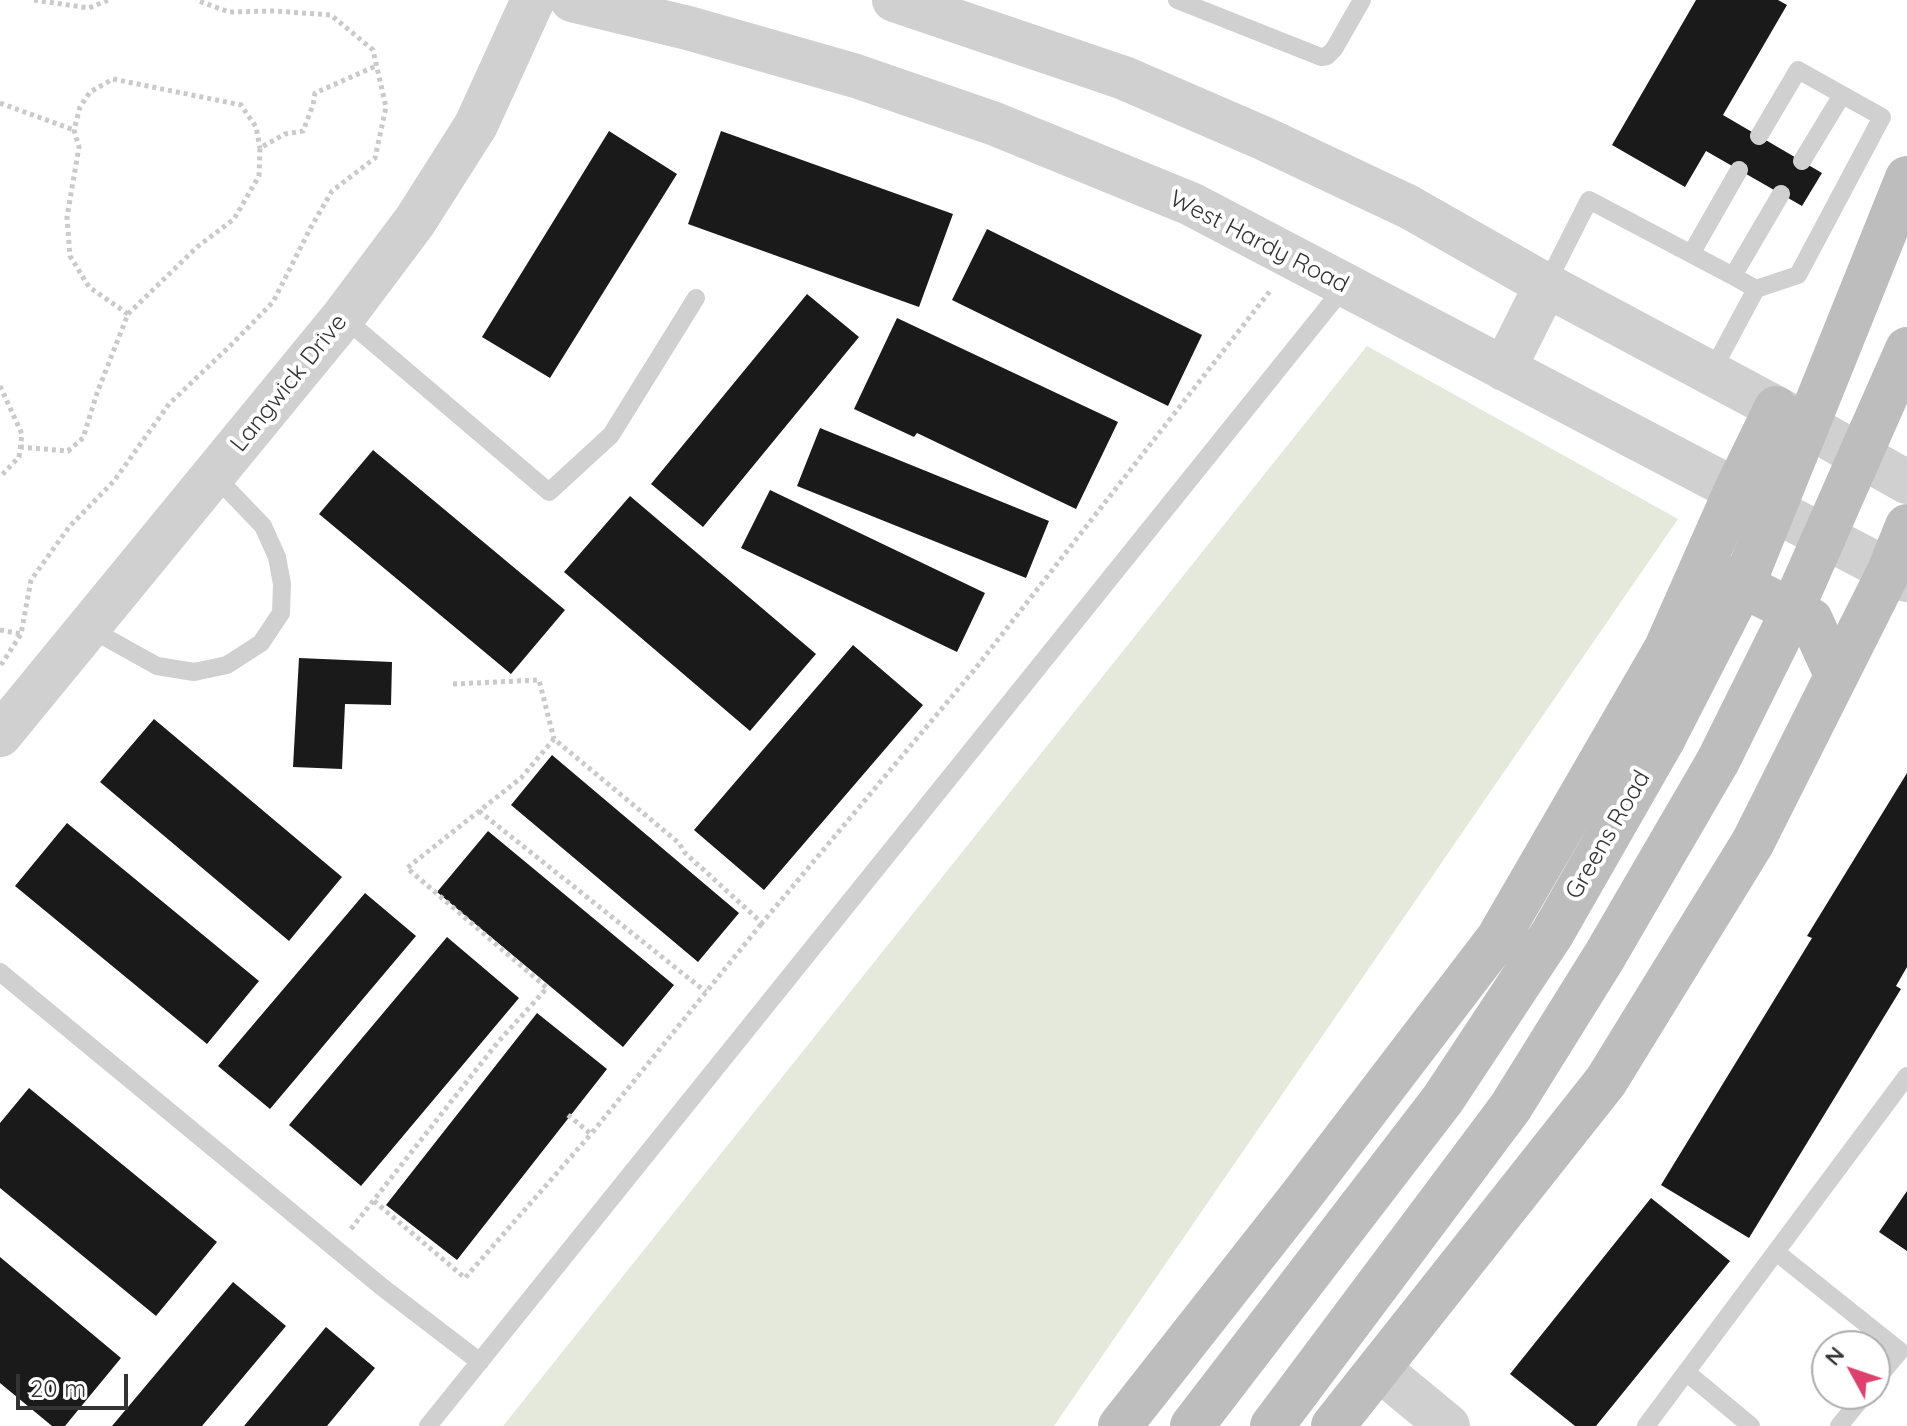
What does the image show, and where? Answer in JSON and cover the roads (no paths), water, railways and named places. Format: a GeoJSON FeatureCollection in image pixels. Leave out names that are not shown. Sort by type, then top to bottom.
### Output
{"type":"FeatureCollection","features":[{"type":"Feature","properties":{"kind":"main road","name":"Greens Road"},"geometry":{"type":"LineString","coordinates":[[1192,1426],[1443,1099],[1552,934],[1664,738],[1746,578],[1907,178]]}},
{"type":"Feature","properties":{"kind":"main road"},"geometry":{"type":"LineString","coordinates":[[1272,1426],[1510,1108],[1604,957],[1718,761],[1784,628],[1907,349]]}},
{"type":"Feature","properties":{"kind":"main road"},"geometry":{"type":"LineString","coordinates":[[1120,1426],[1498,938],[1666,648],[1776,408]]}},
{"type":"Feature","properties":{"kind":"main road"},"geometry":{"type":"LineString","coordinates":[[1333,1426],[1606,1081],[1753,842],[1836,675],[1898,575],[1907,526]]}},
{"type":"Feature","properties":{"kind":"main road"},"geometry":{"type":"LineString","coordinates":[[1689,596],[1727,578],[1811,620],[1836,675]]}},
{"type":"Feature","properties":{"kind":"street","name":"Langwick Drive"},"geometry":{"type":"LineString","coordinates":[[0,735],[343,317],[415,221],[476,125],[533,0]]}},
{"type":"Feature","properties":{"kind":"street","name":"West Hardy Road"},"geometry":{"type":"LineString","coordinates":[[572,0],[688,28],[856,76],[995,124],[1191,204],[1898,575]]}},
{"type":"Feature","properties":{"kind":"street"},"geometry":{"type":"LineString","coordinates":[[894,0],[1124,78],[1251,132],[1409,207],[1907,482]]}},
{"type":"Feature","properties":{"kind":"street"},"geometry":{"type":"LineString","coordinates":[[1504,369],[1546,285]]}},
{"type":"Feature","properties":{"kind":"street"},"geometry":{"type":"LineString","coordinates":[[1379,1369],[1448,1426]]}},
{"type":"Feature","properties":{"kind":"lane"},"geometry":{"type":"LineString","coordinates":[[1177,0],[1321,57],[1334,49],[1362,0]]}},
{"type":"Feature","properties":{"kind":"lane"},"geometry":{"type":"LineString","coordinates":[[1711,373],[1756,289],[1798,275],[1882,117],[1798,70],[1759,136]]}},
{"type":"Feature","properties":{"kind":"lane"},"geometry":{"type":"LineString","coordinates":[[1802,161],[1842,95]]}},
{"type":"Feature","properties":{"kind":"lane"},"geometry":{"type":"LineString","coordinates":[[1691,254],[1739,170]]}},
{"type":"Feature","properties":{"kind":"lane"},"geometry":{"type":"LineString","coordinates":[[1733,276],[1781,194]]}},
{"type":"Feature","properties":{"kind":"lane"},"geometry":{"type":"LineString","coordinates":[[1546,285],[1589,200],[1756,289]]}},
{"type":"Feature","properties":{"kind":"lane"},"geometry":{"type":"LineString","coordinates":[[428,1426],[1345,286]]}},
{"type":"Feature","properties":{"kind":"lane"},"geometry":{"type":"LineString","coordinates":[[343,317],[549,492],[611,435],[696,298]]}},
{"type":"Feature","properties":{"kind":"lane"},"geometry":{"type":"LineString","coordinates":[[87,627],[157,666],[194,672],[227,665],[261,643],[281,613],[282,584],[277,557],[263,526],[214,475]]}},
{"type":"Feature","properties":{"kind":"lane"},"geometry":{"type":"LineString","coordinates":[[0,972],[382,1287],[480,1362]]}},
{"type":"Feature","properties":{"kind":"lane"},"geometry":{"type":"LineString","coordinates":[[1646,1426],[1907,1076]]}},
{"type":"Feature","properties":{"kind":"lane"},"geometry":{"type":"LineString","coordinates":[[1776,1252],[1874,1330]]}},
{"type":"Feature","properties":{"kind":"lane"},"geometry":{"type":"LineString","coordinates":[[1891,1344],[1900,1351],[1891,1362]]}},
{"type":"Feature","properties":{"kind":"lane"},"geometry":{"type":"LineString","coordinates":[[1686,1372],[1751,1426]]}},
{"type":"Feature","properties":{"kind":"lane"},"geometry":{"type":"LineString","coordinates":[[1839,1426],[1852,1410]]}}]}
